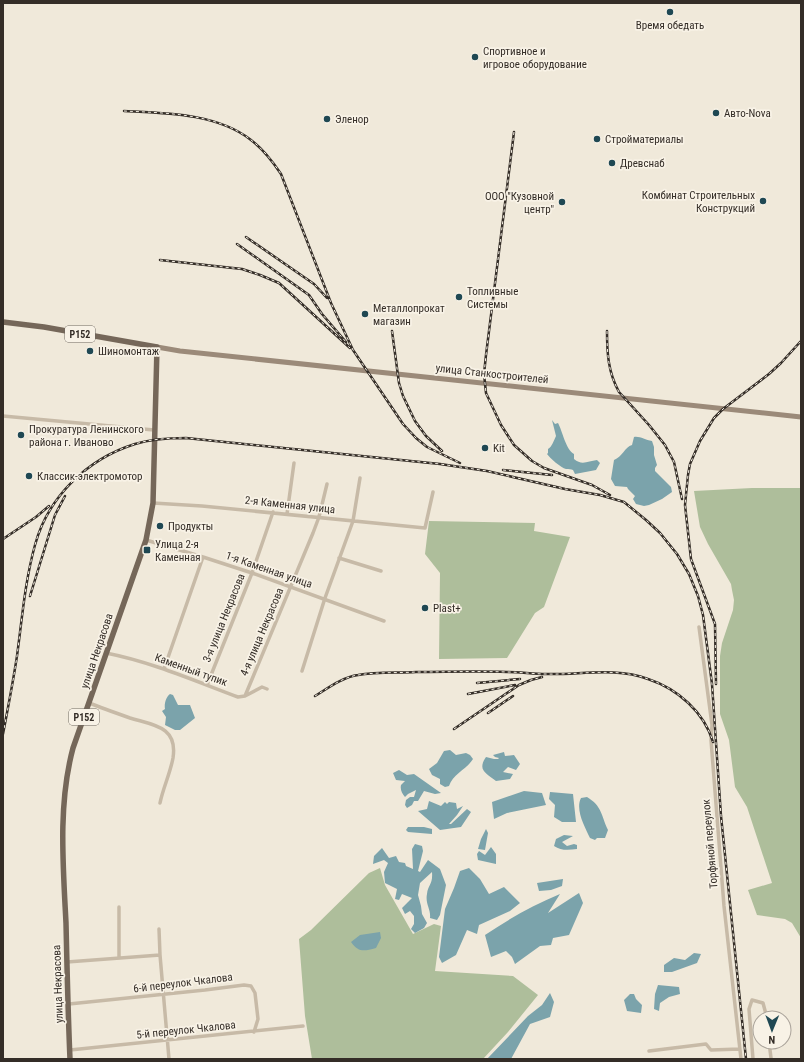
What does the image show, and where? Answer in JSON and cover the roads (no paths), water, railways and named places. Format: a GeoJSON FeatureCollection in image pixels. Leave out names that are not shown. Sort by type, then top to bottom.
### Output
{"type":"FeatureCollection","features":[{"type":"Feature","properties":{"kind":"main road","name":"улица Станкостроителей"},"geometry":{"type":"LineString","coordinates":[[3,322],[44,327],[157,348]]}},
{"type":"Feature","properties":{"kind":"main road","name":"улица Станкостроителей"},"geometry":{"type":"LineString","coordinates":[[3,325],[180,351],[801,417]]}},
{"type":"Feature","properties":{"kind":"main road","name":"улица Некрасова"},"geometry":{"type":"LineString","coordinates":[[70,1059],[63,879],[63,822],[66,782],[73,748],[146,540],[153,503],[157,348]]}},
{"type":"Feature","properties":{"kind":"street"},"geometry":{"type":"LineString","coordinates":[[3,416],[154,430]]}},
{"type":"Feature","properties":{"kind":"street"},"geometry":{"type":"LineString","coordinates":[[287,514],[294,463]]}},
{"type":"Feature","properties":{"kind":"street"},"geometry":{"type":"LineString","coordinates":[[302,671],[325,598],[353,521],[360,478]]}},
{"type":"Feature","properties":{"kind":"street","name":"4-я улица Некрасова"},"geometry":{"type":"LineString","coordinates":[[245,696],[319,517],[327,484]]}},
{"type":"Feature","properties":{"kind":"street","name":"2-я Каменная улица"},"geometry":{"type":"LineString","coordinates":[[153,503],[273,512],[425,528],[433,492]]}},
{"type":"Feature","properties":{"kind":"street","name":"3-я улица Некрасова"},"geometry":{"type":"LineString","coordinates":[[208,685],[252,573],[273,512]]}},
{"type":"Feature","properties":{"kind":"street","name":"1-я Каменная улица"},"geometry":{"type":"LineString","coordinates":[[146,540],[252,573],[325,598],[384,621]]}},
{"type":"Feature","properties":{"kind":"street"},"geometry":{"type":"LineString","coordinates":[[164,669],[203,557]]}},
{"type":"Feature","properties":{"kind":"street"},"geometry":{"type":"LineString","coordinates":[[339,558],[381,572]]}},
{"type":"Feature","properties":{"kind":"street","name":"Торфяной переулок"},"geometry":{"type":"LineString","coordinates":[[699,627],[712,725],[711,740],[719,849],[741,1059]]}},
{"type":"Feature","properties":{"kind":"street","name":"Каменный тупик"},"geometry":{"type":"LineString","coordinates":[[106,653],[164,669],[238,697],[245,696]]}},
{"type":"Feature","properties":{"kind":"street"},"geometry":{"type":"LineString","coordinates":[[245,696],[262,687],[267,689]]}},
{"type":"Feature","properties":{"kind":"street"},"geometry":{"type":"LineString","coordinates":[[89,703],[118,714],[154,724],[167,731],[173,743],[173,757],[160,803]]}},
{"type":"Feature","properties":{"kind":"street"},"geometry":{"type":"LineString","coordinates":[[119,907],[119,958]]}},
{"type":"Feature","properties":{"kind":"street"},"geometry":{"type":"LineString","coordinates":[[159,929],[169,1059]]}},
{"type":"Feature","properties":{"kind":"street"},"geometry":{"type":"LineString","coordinates":[[67,962],[160,955]]}},
{"type":"Feature","properties":{"kind":"street","name":"6-й переулок Чкалова"},"geometry":{"type":"LineString","coordinates":[[69,1004],[244,984],[251,986],[256,993],[258,1019],[254,1032]]}},
{"type":"Feature","properties":{"kind":"street"},"geometry":{"type":"LineString","coordinates":[[752,1046],[749,1009],[752,1000],[764,1002],[766,1010]]}},
{"type":"Feature","properties":{"kind":"street","name":"5-й переулок Чкалова"},"geometry":{"type":"LineString","coordinates":[[70,1050],[303,1026]]}},
{"type":"Feature","properties":{"kind":"street"},"geometry":{"type":"LineString","coordinates":[[649,1051],[701,1044],[706,1044],[711,1050],[740,1049]]}},
{"type":"Feature","properties":{"kind":"water"},"geometry":{"type":"Polygon","coordinates":[[[552,420],[555,424],[558,423],[566,444],[574,454],[574,459],[582,463],[597,460],[600,463],[596,470],[575,474],[573,470],[561,467],[548,456],[548,449],[552,445],[556,436],[552,420]]]}},
{"type":"Feature","properties":{"kind":"water"},"geometry":{"type":"Polygon","coordinates":[[[634,437],[652,441],[657,465],[655,471],[671,487],[672,492],[662,499],[644,506],[636,504],[633,499],[635,496],[627,487],[615,486],[611,479],[614,460],[632,445],[634,437]]]}},
{"type":"Feature","properties":{"kind":"water"},"geometry":{"type":"Polygon","coordinates":[[[170,694],[173,695],[178,705],[190,705],[195,718],[180,730],[175,730],[165,725],[166,717],[162,711],[165,709],[167,697],[170,694]]]}},
{"type":"Feature","properties":{"kind":"water"},"geometry":{"type":"Polygon","coordinates":[[[450,750],[456,755],[466,753],[473,759],[454,778],[449,786],[445,787],[440,784],[440,779],[432,775],[429,769],[437,763],[444,751],[450,750]]]}},
{"type":"Feature","properties":{"kind":"water"},"geometry":{"type":"Polygon","coordinates":[[[504,752],[505,756],[514,755],[520,764],[516,770],[508,767],[503,772],[513,774],[510,779],[496,781],[484,771],[482,765],[483,761],[486,757],[498,759],[499,758],[493,755],[504,752]]]}},
{"type":"Feature","properties":{"kind":"water"},"geometry":{"type":"Polygon","coordinates":[[[399,770],[407,775],[414,774],[441,793],[435,794],[424,791],[418,801],[414,801],[412,805],[407,808],[405,805],[406,800],[410,797],[414,797],[416,790],[405,797],[401,785],[405,781],[396,780],[393,773],[399,770]]]}},
{"type":"Feature","properties":{"kind":"water"},"geometry":{"type":"Polygon","coordinates":[[[524,791],[542,793],[546,805],[507,813],[494,819],[492,802],[524,791]]]}},
{"type":"Feature","properties":{"kind":"water"},"geometry":{"type":"Polygon","coordinates":[[[550,792],[573,794],[576,822],[562,822],[554,817],[555,805],[549,799],[550,792]]]}},
{"type":"Feature","properties":{"kind":"water"},"geometry":{"type":"Polygon","coordinates":[[[587,797],[596,804],[600,811],[608,830],[605,838],[597,838],[595,840],[590,838],[583,824],[579,803],[581,798],[587,797]]]}},
{"type":"Feature","properties":{"kind":"water"},"geometry":{"type":"Polygon","coordinates":[[[429,801],[441,806],[445,802],[447,804],[449,802],[456,803],[457,809],[463,806],[449,824],[451,824],[467,809],[471,812],[461,827],[440,830],[418,811],[427,809],[429,801]]]}},
{"type":"Feature","properties":{"kind":"water"},"geometry":{"type":"Polygon","coordinates":[[[408,827],[424,827],[432,829],[432,834],[408,832],[406,830],[408,827]]]}},
{"type":"Feature","properties":{"kind":"water"},"geometry":{"type":"Polygon","coordinates":[[[486,829],[488,833],[485,850],[478,849],[481,839],[486,829]]]}},
{"type":"Feature","properties":{"kind":"water"},"geometry":{"type":"Polygon","coordinates":[[[564,835],[573,836],[562,842],[567,846],[574,844],[577,845],[577,849],[568,850],[554,846],[556,839],[564,835]]]}},
{"type":"Feature","properties":{"kind":"water"},"geometry":{"type":"Polygon","coordinates":[[[415,844],[422,846],[423,851],[418,871],[420,872],[428,860],[440,869],[446,885],[440,915],[437,920],[430,918],[427,901],[428,891],[432,880],[432,872],[420,883],[418,895],[422,914],[427,923],[424,928],[415,933],[411,929],[414,924],[414,916],[410,911],[405,914],[402,908],[412,898],[402,894],[399,900],[395,899],[397,889],[385,883],[384,872],[388,863],[384,860],[373,864],[374,856],[382,848],[389,858],[396,856],[399,862],[405,863],[406,866],[413,869],[412,849],[415,844]]]}},
{"type":"Feature","properties":{"kind":"water"},"geometry":{"type":"Polygon","coordinates":[[[491,847],[496,854],[496,864],[478,860],[477,854],[479,851],[485,855],[491,847]]]}},
{"type":"Feature","properties":{"kind":"water"},"geometry":{"type":"Polygon","coordinates":[[[469,868],[480,879],[489,894],[504,887],[520,903],[510,911],[479,925],[477,934],[467,930],[456,955],[442,963],[439,957],[445,909],[460,871],[469,868]]]}},
{"type":"Feature","properties":{"kind":"water"},"geometry":{"type":"Polygon","coordinates":[[[563,879],[562,886],[551,890],[539,891],[537,883],[563,879]]]}},
{"type":"Feature","properties":{"kind":"water"},"geometry":{"type":"Polygon","coordinates":[[[579,893],[583,903],[569,935],[553,938],[551,945],[540,946],[515,964],[512,957],[506,951],[491,957],[485,935],[503,923],[550,898],[560,894],[548,913],[579,893]]]}},
{"type":"Feature","properties":{"kind":"water"},"geometry":{"type":"Polygon","coordinates":[[[380,932],[381,938],[376,948],[359,950],[351,942],[360,935],[380,932]]]}},
{"type":"Feature","properties":{"kind":"water"},"geometry":{"type":"Polygon","coordinates":[[[694,953],[701,954],[697,963],[672,972],[664,972],[664,965],[674,958],[685,960],[694,953]]]}},
{"type":"Feature","properties":{"kind":"water"},"geometry":{"type":"Polygon","coordinates":[[[658,985],[679,987],[680,994],[669,997],[660,1003],[659,1011],[654,1009],[655,994],[658,985]]]}},
{"type":"Feature","properties":{"kind":"water"},"geometry":{"type":"Polygon","coordinates":[[[550,993],[554,1002],[550,1017],[530,1024],[511,1059],[487,1059],[528,1016],[542,1005],[550,993]]]}},
{"type":"Feature","properties":{"kind":"water"},"geometry":{"type":"Polygon","coordinates":[[[630,994],[634,994],[636,999],[642,1005],[641,1013],[627,1011],[624,1000],[630,994]]]}},
{"type":"Feature","properties":{"kind":"railway"},"geometry":{"type":"LineString","coordinates":[[124,111],[173,114],[206,119],[237,131],[251,140],[264,152],[281,174],[331,303],[353,350],[403,424],[416,438],[427,447],[460,463]]}},
{"type":"Feature","properties":{"kind":"railway"},"geometry":{"type":"LineString","coordinates":[[514,132],[486,355],[484,374],[486,393],[501,425],[514,445],[532,461],[544,468],[592,485],[610,495]]}},
{"type":"Feature","properties":{"kind":"railway"},"geometry":{"type":"LineString","coordinates":[[246,237],[314,284],[327,298]]}},
{"type":"Feature","properties":{"kind":"railway"},"geometry":{"type":"LineString","coordinates":[[237,244],[309,295],[322,314],[346,342]]}},
{"type":"Feature","properties":{"kind":"railway"},"geometry":{"type":"LineString","coordinates":[[160,260],[242,269],[279,283],[350,348]]}},
{"type":"Feature","properties":{"kind":"railway"},"geometry":{"type":"LineString","coordinates":[[392,331],[399,383],[403,396],[415,421],[426,436],[442,451]]}},
{"type":"Feature","properties":{"kind":"railway"},"geometry":{"type":"LineString","coordinates":[[607,331],[607,347],[610,370],[615,385],[619,392],[665,445],[674,462],[682,499]]}},
{"type":"Feature","properties":{"kind":"railway"},"geometry":{"type":"LineString","coordinates":[[716,684],[715,624],[691,559],[685,505],[690,464],[700,441],[714,418],[723,409],[769,374],[801,341]]}},
{"type":"Feature","properties":{"kind":"railway"},"geometry":{"type":"LineString","coordinates":[[3,734],[29,572],[41,527],[49,511],[72,482],[101,459],[135,444],[160,439],[186,438],[440,464],[487,471],[565,489],[600,495],[624,502],[660,533],[677,554],[689,574],[698,596],[703,615],[712,684],[721,816],[746,1059]]}},
{"type":"Feature","properties":{"kind":"railway"},"geometry":{"type":"LineString","coordinates":[[503,470],[552,475]]}},
{"type":"Feature","properties":{"kind":"railway"},"geometry":{"type":"LineString","coordinates":[[30,596],[55,515],[65,496]]}},
{"type":"Feature","properties":{"kind":"railway"},"geometry":{"type":"LineString","coordinates":[[3,539],[36,517],[49,506]]}},
{"type":"Feature","properties":{"kind":"railway"},"geometry":{"type":"LineString","coordinates":[[315,696],[347,678],[372,673],[623,673],[636,675],[659,683],[679,695],[703,721],[713,742]]}},
{"type":"Feature","properties":{"kind":"railway"},"geometry":{"type":"LineString","coordinates":[[454,729],[519,685],[542,677]]}},
{"type":"Feature","properties":{"kind":"railway"},"geometry":{"type":"LineString","coordinates":[[477,683],[520,679]]}},
{"type":"Feature","properties":{"kind":"railway"},"geometry":{"type":"LineString","coordinates":[[468,694],[515,685]]}},
{"type":"Feature","properties":{"kind":"railway"},"geometry":{"type":"LineString","coordinates":[[488,713],[513,696]]}},
{"type":"Feature","properties":{"kind":"place","name":"Время обедать"},"geometry":{"type":"Point","coordinates":[670,12]}},
{"type":"Feature","properties":{"kind":"place","name":"Спортивное и игровое оборудование"},"geometry":{"type":"Point","coordinates":[475,57]}},
{"type":"Feature","properties":{"kind":"place","name":"Авто-Nova"},"geometry":{"type":"Point","coordinates":[716,113]}},
{"type":"Feature","properties":{"kind":"place","name":"Эленор"},"geometry":{"type":"Point","coordinates":[327,119]}},
{"type":"Feature","properties":{"kind":"place","name":"Стройматериалы"},"geometry":{"type":"Point","coordinates":[597,139]}},
{"type":"Feature","properties":{"kind":"place","name":"Древснаб"},"geometry":{"type":"Point","coordinates":[612,163]}},
{"type":"Feature","properties":{"kind":"place","name":"Комбинат Строительных Конструкций"},"geometry":{"type":"Point","coordinates":[763,201]}},
{"type":"Feature","properties":{"kind":"place","name":"ООО \"Кузовной центр\""},"geometry":{"type":"Point","coordinates":[562,202]}},
{"type":"Feature","properties":{"kind":"place","name":"Топливные Системы"},"geometry":{"type":"Point","coordinates":[459,297]}},
{"type":"Feature","properties":{"kind":"place","name":"Металлопрокат магазин"},"geometry":{"type":"Point","coordinates":[365,314]}},
{"type":"Feature","properties":{"kind":"place","name":"Шиномонтаж"},"geometry":{"type":"Point","coordinates":[90,351]}},
{"type":"Feature","properties":{"kind":"place","name":"Прокуратура Ленинского района г. Иваново"},"geometry":{"type":"Point","coordinates":[21,435]}},
{"type":"Feature","properties":{"kind":"place","name":"Kit"},"geometry":{"type":"Point","coordinates":[485,448]}},
{"type":"Feature","properties":{"kind":"place","name":"Классик-электромотор"},"geometry":{"type":"Point","coordinates":[29,476]}},
{"type":"Feature","properties":{"kind":"place","name":"Продукты"},"geometry":{"type":"Point","coordinates":[160,526]}},
{"type":"Feature","properties":{"kind":"place","name":"Улица 2-я Каменная"},"geometry":{"type":"Point","coordinates":[147,550]}},
{"type":"Feature","properties":{"kind":"place","name":"Plast+"},"geometry":{"type":"Point","coordinates":[425,608]}}]}
